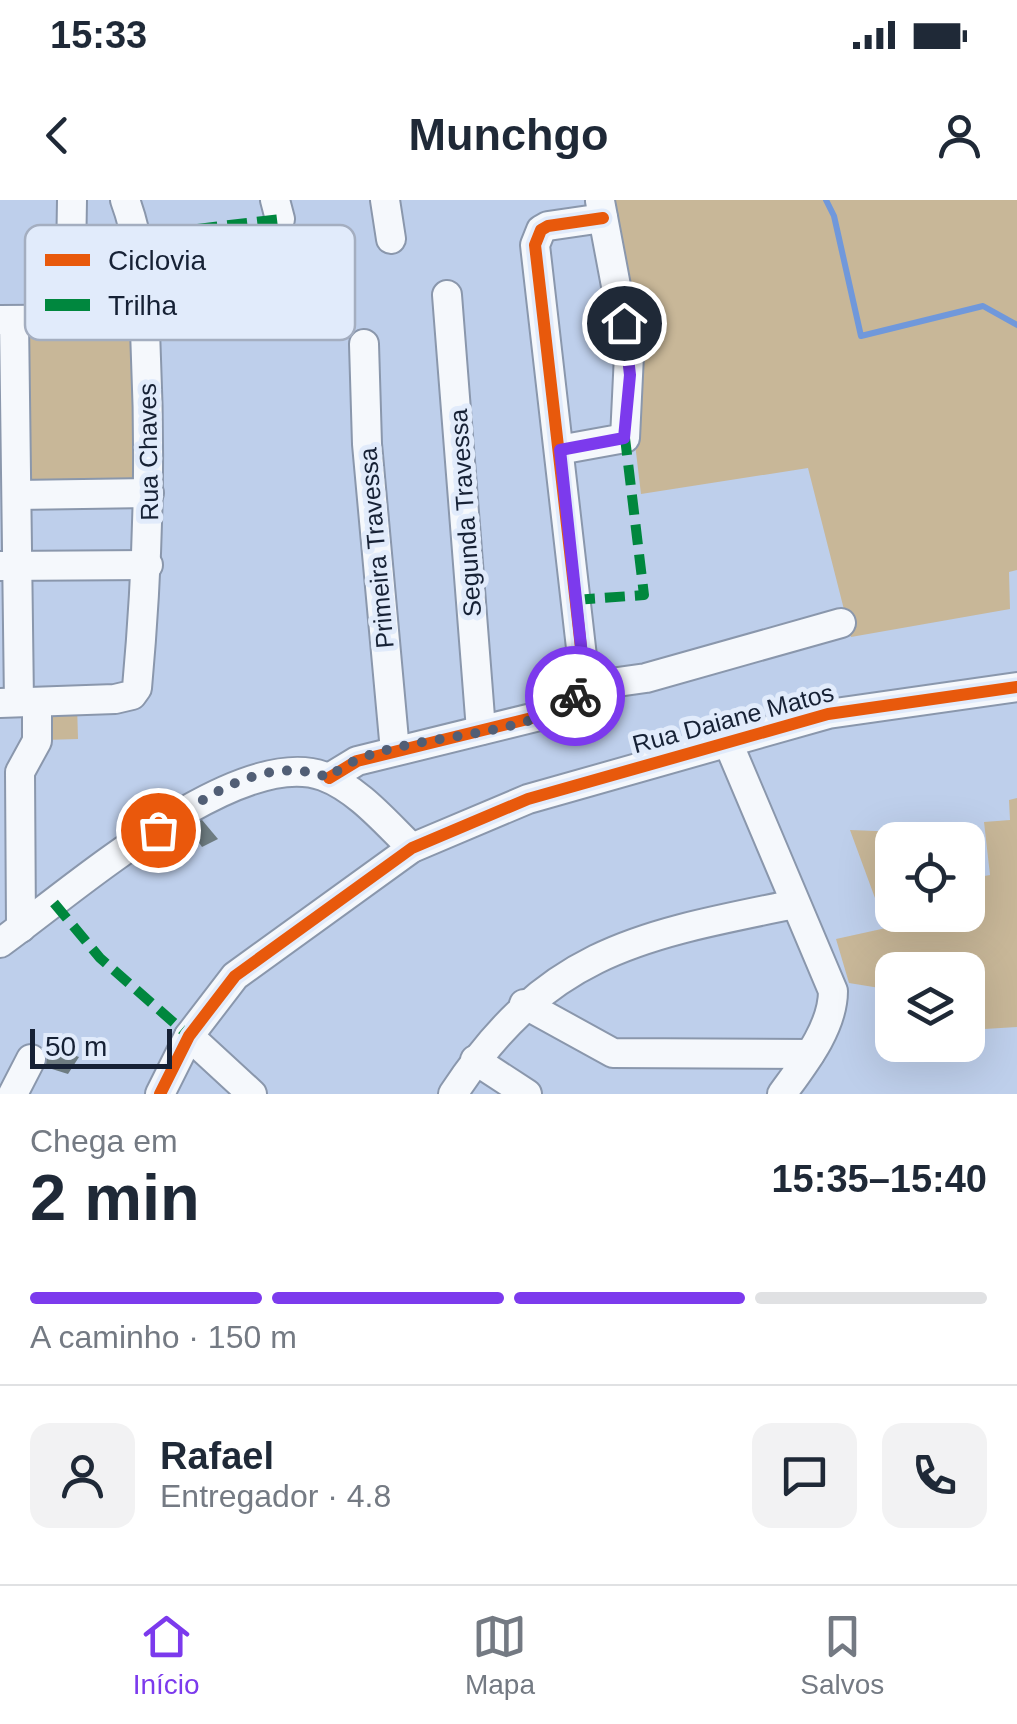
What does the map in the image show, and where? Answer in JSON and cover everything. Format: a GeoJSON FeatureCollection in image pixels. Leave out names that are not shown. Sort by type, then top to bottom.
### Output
{"type":"FeatureCollection","features":[{"type":"Feature","properties":{"kind":"street"},"geometry":{"type":"LineString","coordinates":[[72,200],[72,225]]}},
{"type":"Feature","properties":{"kind":"street","name":"Rua Chaves"},"geometry":{"type":"LineString","coordinates":[[125,200],[134,225]]}},
{"type":"Feature","properties":{"kind":"street"},"geometry":{"type":"LineString","coordinates":[[385,200],[391,238]]}},
{"type":"Feature","properties":{"kind":"street"},"geometry":{"type":"LineString","coordinates":[[560,450],[624,438],[629,355],[601,209],[540,230],[535,244],[560,450],[582,685]]}},
{"type":"Feature","properties":{"kind":"street","name":"Segunda Travessa"},"geometry":{"type":"LineString","coordinates":[[447,295],[482,730]]}},
{"type":"Feature","properties":{"kind":"street"},"geometry":{"type":"LineString","coordinates":[[7,320],[17,495],[9,566],[19,702],[37,741],[20,772],[10,936]]}},
{"type":"Feature","properties":{"kind":"street","name":"Rua Chaves"},"geometry":{"type":"LineString","coordinates":[[19,702],[124,698],[137,688],[148,565],[145,340]]}},
{"type":"Feature","properties":{"kind":"street","name":"Primeira Travessa"},"geometry":{"type":"LineString","coordinates":[[364,344],[367,444],[395,751]]}},
{"type":"Feature","properties":{"kind":"street"},"geometry":{"type":"LineString","coordinates":[[17,495],[149,493]]}},
{"type":"Feature","properties":{"kind":"street"},"geometry":{"type":"LineString","coordinates":[[9,566],[148,565]]}},
{"type":"Feature","properties":{"kind":"street"},"geometry":{"type":"LineString","coordinates":[[329,778],[349,764],[552,713],[582,685],[646,678],[840,622]]}},
{"type":"Feature","properties":{"kind":"street","name":"Rua Daiane Matos"},"geometry":{"type":"LineString","coordinates":[[160,1094],[188,1036],[211,1004],[256,958],[412,848],[528,799],[845,710],[1017,688]]}},
{"type":"Feature","properties":{"kind":"street","name":"Rua Daiane Matos"},"geometry":{"type":"LineString","coordinates":[[729,745],[833,991],[832,1006],[810,1054],[782,1094]]}},
{"type":"Feature","properties":{"kind":"street"},"geometry":{"type":"LineString","coordinates":[[10,936],[201,800],[233,783],[290,771],[329,778],[358,797],[412,848]]}},
{"type":"Feature","properties":{"kind":"street"},"geometry":{"type":"LineString","coordinates":[[453,1094],[475,1060],[524,1004],[552,982],[631,941],[687,925],[795,904]]}},
{"type":"Feature","properties":{"kind":"street"},"geometry":{"type":"LineString","coordinates":[[524,1004],[612,1053],[810,1054]]}},
{"type":"Feature","properties":{"kind":"street"},"geometry":{"type":"LineString","coordinates":[[188,1036],[252,1094]]}},
{"type":"Feature","properties":{"kind":"street"},"geometry":{"type":"LineString","coordinates":[[13,1094],[31,1059]]}},
{"type":"Feature","properties":{"kind":"street"},"geometry":{"type":"LineString","coordinates":[[475,1060],[526,1094]]}},
{"type":"Feature","properties":{"kind":"shaded area"},"geometry":{"type":"Polygon","coordinates":[[[606,200],[1017,200],[1017,570],[1009,572],[1010,609],[851,637],[808,468],[641,494],[606,200]]]}},
{"type":"Feature","properties":{"kind":"shaded area"},"geometry":{"type":"Polygon","coordinates":[[[26,340],[134,340],[137,484],[29,486],[26,340]]]}},
{"type":"Feature","properties":{"kind":"shaded area"},"geometry":{"type":"Polygon","coordinates":[[[77,704],[78,739],[44,740],[40,707],[77,704]]]}},
{"type":"Feature","properties":{"kind":"shaded area"},"geometry":{"type":"Polygon","coordinates":[[[1017,798],[1017,1027],[985,1029],[985,952],[875,952],[875,987],[849,983],[836,939],[875,930],[985,932],[985,876],[990,875],[984,822],[1010,820],[1009,800],[1017,798]]]}},
{"type":"Feature","properties":{"kind":"shaded area"},"geometry":{"type":"Polygon","coordinates":[[[850,830],[875,831],[875,898],[850,830]]]}},
{"type":"Feature","properties":{"kind":"building"},"geometry":{"type":"Polygon","coordinates":[[[197,814],[218,839],[202,847],[185,822],[197,814]]]}},
{"type":"Feature","properties":{"kind":"building"},"geometry":{"type":"Polygon","coordinates":[[[46,1044],[79,1057],[68,1074],[39,1065],[46,1044]]]}},
{"type":"Feature","properties":{"kind":"waterway"},"geometry":{"type":"LineString","coordinates":[[826,200],[834,216],[861,336],[983,306],[1017,325]]}},
{"type":"Feature","properties":{"kind":"marked path"},"geometry":{"type":"LineString","coordinates":[[230,225],[280,219]]}},
{"type":"Feature","properties":{"kind":"marked path"},"geometry":{"type":"LineString","coordinates":[[575,600],[644,595],[625,438]]}},
{"type":"Feature","properties":{"kind":"marked path"},"geometry":{"type":"LineString","coordinates":[[54,903],[100,958],[189,1036]]}},
{"type":"Feature","properties":{"kind":"cycle path"},"geometry":{"type":"LineString","coordinates":[[329,778],[357,761],[552,713],[575,696],[584,674],[535,245],[541,230],[548,226],[603,218]]}},
{"type":"Feature","properties":{"kind":"cycle path"},"geometry":{"type":"LineString","coordinates":[[160,1094],[189,1036],[235,976],[412,848],[528,799],[828,714],[1017,687]]}},
{"type":"Feature","properties":{"kind":"way so far"},"geometry":{"type":"LineString","coordinates":[[158,830],[233,783],[290,771],[329,778],[357,760],[552,713],[575,696]]}},
{"type":"Feature","properties":{"kind":"route"},"geometry":{"type":"LineString","coordinates":[[575,696],[582,687],[584,674],[560,450],[624,438],[630,375],[624,323]]}}]}
